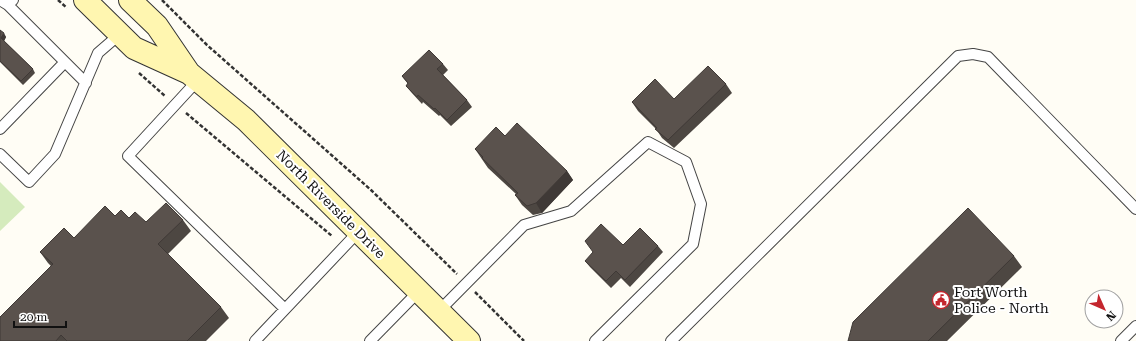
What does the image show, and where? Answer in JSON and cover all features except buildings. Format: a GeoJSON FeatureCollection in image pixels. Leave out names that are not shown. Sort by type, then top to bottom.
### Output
{"type":"FeatureCollection","features":[{"type":"Feature","properties":{"kind":"main road","name":"North Riverside Drive"},"geometry":{"type":"LineString","coordinates":[[130,0],[157,26],[193,77]]}},
{"type":"Feature","properties":{"kind":"main road","name":"North Riverside Drive"},"geometry":{"type":"LineString","coordinates":[[77,5],[120,34],[134,48],[193,77],[246,120],[352,239],[419,291],[469,341]]}},
{"type":"Feature","properties":{"kind":"lane"},"geometry":{"type":"LineString","coordinates":[[7,2],[86,83]]}},
{"type":"Feature","properties":{"kind":"lane"},"geometry":{"type":"LineString","coordinates":[[0,154],[29,182],[55,154],[98,53],[120,34]]}},
{"type":"Feature","properties":{"kind":"lane"},"geometry":{"type":"LineString","coordinates":[[671,341],[958,56],[973,54],[988,57],[1136,209]]}},
{"type":"Feature","properties":{"kind":"lane"},"geometry":{"type":"LineString","coordinates":[[0,129],[65,62]]}},
{"type":"Feature","properties":{"kind":"lane"},"geometry":{"type":"LineString","coordinates":[[193,77],[175,104],[128,156],[285,309]]}},
{"type":"Feature","properties":{"kind":"lane"},"geometry":{"type":"LineString","coordinates":[[439,311],[524,226],[571,211],[648,142],[686,162],[702,204],[693,244],[595,341]]}},
{"type":"Feature","properties":{"kind":"lane"},"geometry":{"type":"LineString","coordinates":[[255,341],[352,239]]}},
{"type":"Feature","properties":{"kind":"lane"},"geometry":{"type":"LineString","coordinates":[[370,341],[419,291]]}},
{"type":"Feature","properties":{"kind":"lane"},"geometry":{"type":"LineString","coordinates":[[1121,341],[1136,326]]}},
{"type":"Feature","properties":{"kind":"path"},"geometry":{"type":"LineString","coordinates":[[58,0],[77,5]]}},
{"type":"Feature","properties":{"kind":"path"},"geometry":{"type":"LineString","coordinates":[[162,0],[207,45],[371,190],[524,341]]}},
{"type":"Feature","properties":{"kind":"path"},"geometry":{"type":"LineString","coordinates":[[134,69],[175,104],[352,239]]}},
{"type":"Feature","properties":{"kind":"green space"},"geometry":{"type":"Polygon","coordinates":[[[0,182],[25,207],[0,231],[0,182]]]}},
{"type":"Feature","properties":{"kind":"place","name":"Fort Worth Police - North"},"geometry":{"type":"Point","coordinates":[941,300]}}]}
